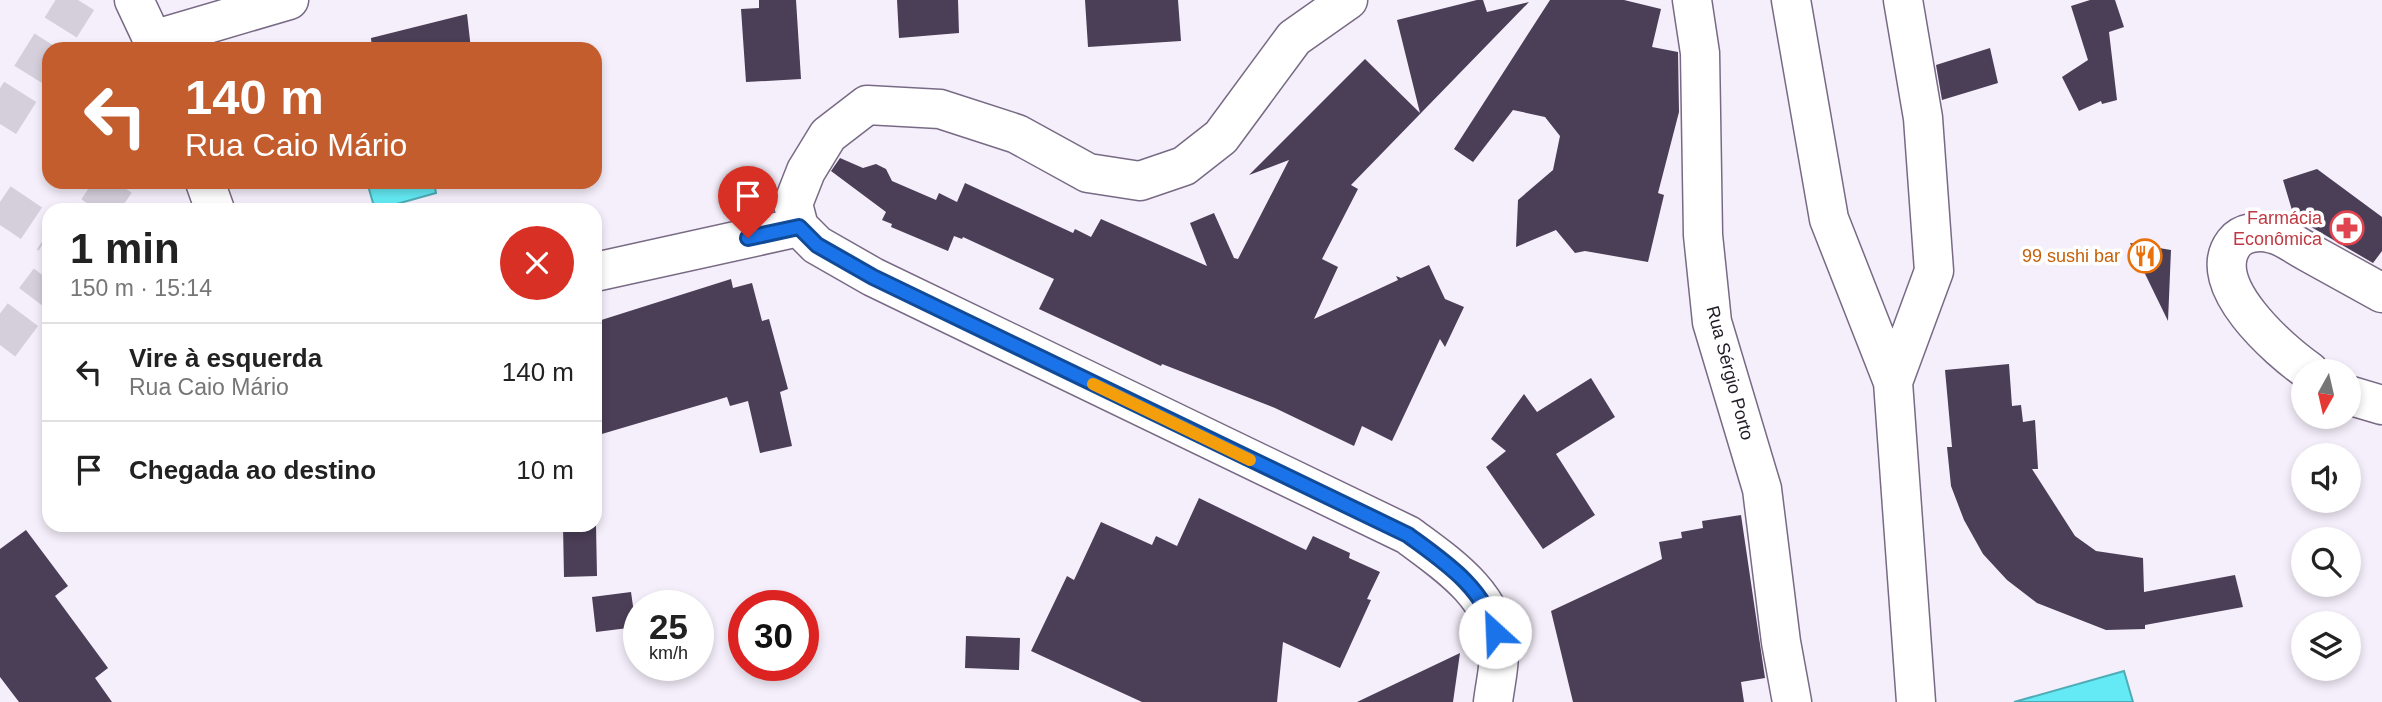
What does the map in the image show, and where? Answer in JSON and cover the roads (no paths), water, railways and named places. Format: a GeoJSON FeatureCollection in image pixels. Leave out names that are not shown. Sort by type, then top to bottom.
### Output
{"type":"FeatureCollection","features":[{"type":"Feature","properties":{"kind":"street"},"geometry":{"type":"LineString","coordinates":[[134,0],[154,42]]}},
{"type":"Feature","properties":{"kind":"street"},"geometry":{"type":"LineString","coordinates":[[164,42],[289,0]]}},
{"type":"Feature","properties":{"kind":"street"},"geometry":{"type":"LineString","coordinates":[[1348,0],[1294,38],[1221,137],[1184,166],[1140,181],[1088,173],[1017,134],[940,109],[867,105],[828,135],[806,171],[793,204],[799,227],[817,245],[873,277],[1408,535],[1459,573],[1491,614],[1499,649],[1493,702]]}},
{"type":"Feature","properties":{"kind":"street","name":"Rua Sérgio Porto"},"geometry":{"type":"LineString","coordinates":[[1692,0],[1700,53],[1703,234],[1712,322],[1762,489],[1781,642],[1792,702]]}},
{"type":"Feature","properties":{"kind":"street"},"geometry":{"type":"LineString","coordinates":[[1791,0],[1829,219],[1893,383],[1916,702]]}},
{"type":"Feature","properties":{"kind":"street"},"geometry":{"type":"LineString","coordinates":[[1893,383],[1934,271],[1923,118],[1903,0]]}},
{"type":"Feature","properties":{"kind":"street"},"geometry":{"type":"LineString","coordinates":[[602,270],[799,227]]}},
{"type":"Feature","properties":{"kind":"street"},"geometry":{"type":"LineString","coordinates":[[2291,359],[2240,305],[2226,268],[2227,255],[2235,240],[2252,232],[2274,234],[2382,293]]}},
{"type":"Feature","properties":{"kind":"street"},"geometry":{"type":"LineString","coordinates":[[2361,399],[2382,405]]}},
{"type":"Feature","properties":{"kind":"water"},"geometry":{"type":"Polygon","coordinates":[[[369,189],[435,189],[436,193],[400,203],[373,203],[369,189]]]}},
{"type":"Feature","properties":{"kind":"water"},"geometry":{"type":"Polygon","coordinates":[[[2124,671],[2133,702],[2014,702],[2124,671]]]}},
{"type":"Feature","properties":{"kind":"tunnel"},"geometry":{"type":"LineString","coordinates":[[52,42],[78,0]]}},
{"type":"Feature","properties":{"kind":"tunnel"},"geometry":{"type":"LineString","coordinates":[[0,124],[42,57]]}},
{"type":"Feature","properties":{"kind":"tunnel"},"geometry":{"type":"LineString","coordinates":[[102,203],[111,189]]}},
{"type":"Feature","properties":{"kind":"tunnel"},"geometry":{"type":"LineString","coordinates":[[0,202],[42,230]]}},
{"type":"Feature","properties":{"kind":"tunnel"},"geometry":{"type":"LineString","coordinates":[[0,345],[42,289]]}},
{"type":"Feature","properties":{"kind":"place","name":"Farmácia Econômica"},"geometry":{"type":"Point","coordinates":[2347,228]}},
{"type":"Feature","properties":{"kind":"place","name":"99 sushi bar"},"geometry":{"type":"Point","coordinates":[2145,256]}}]}
